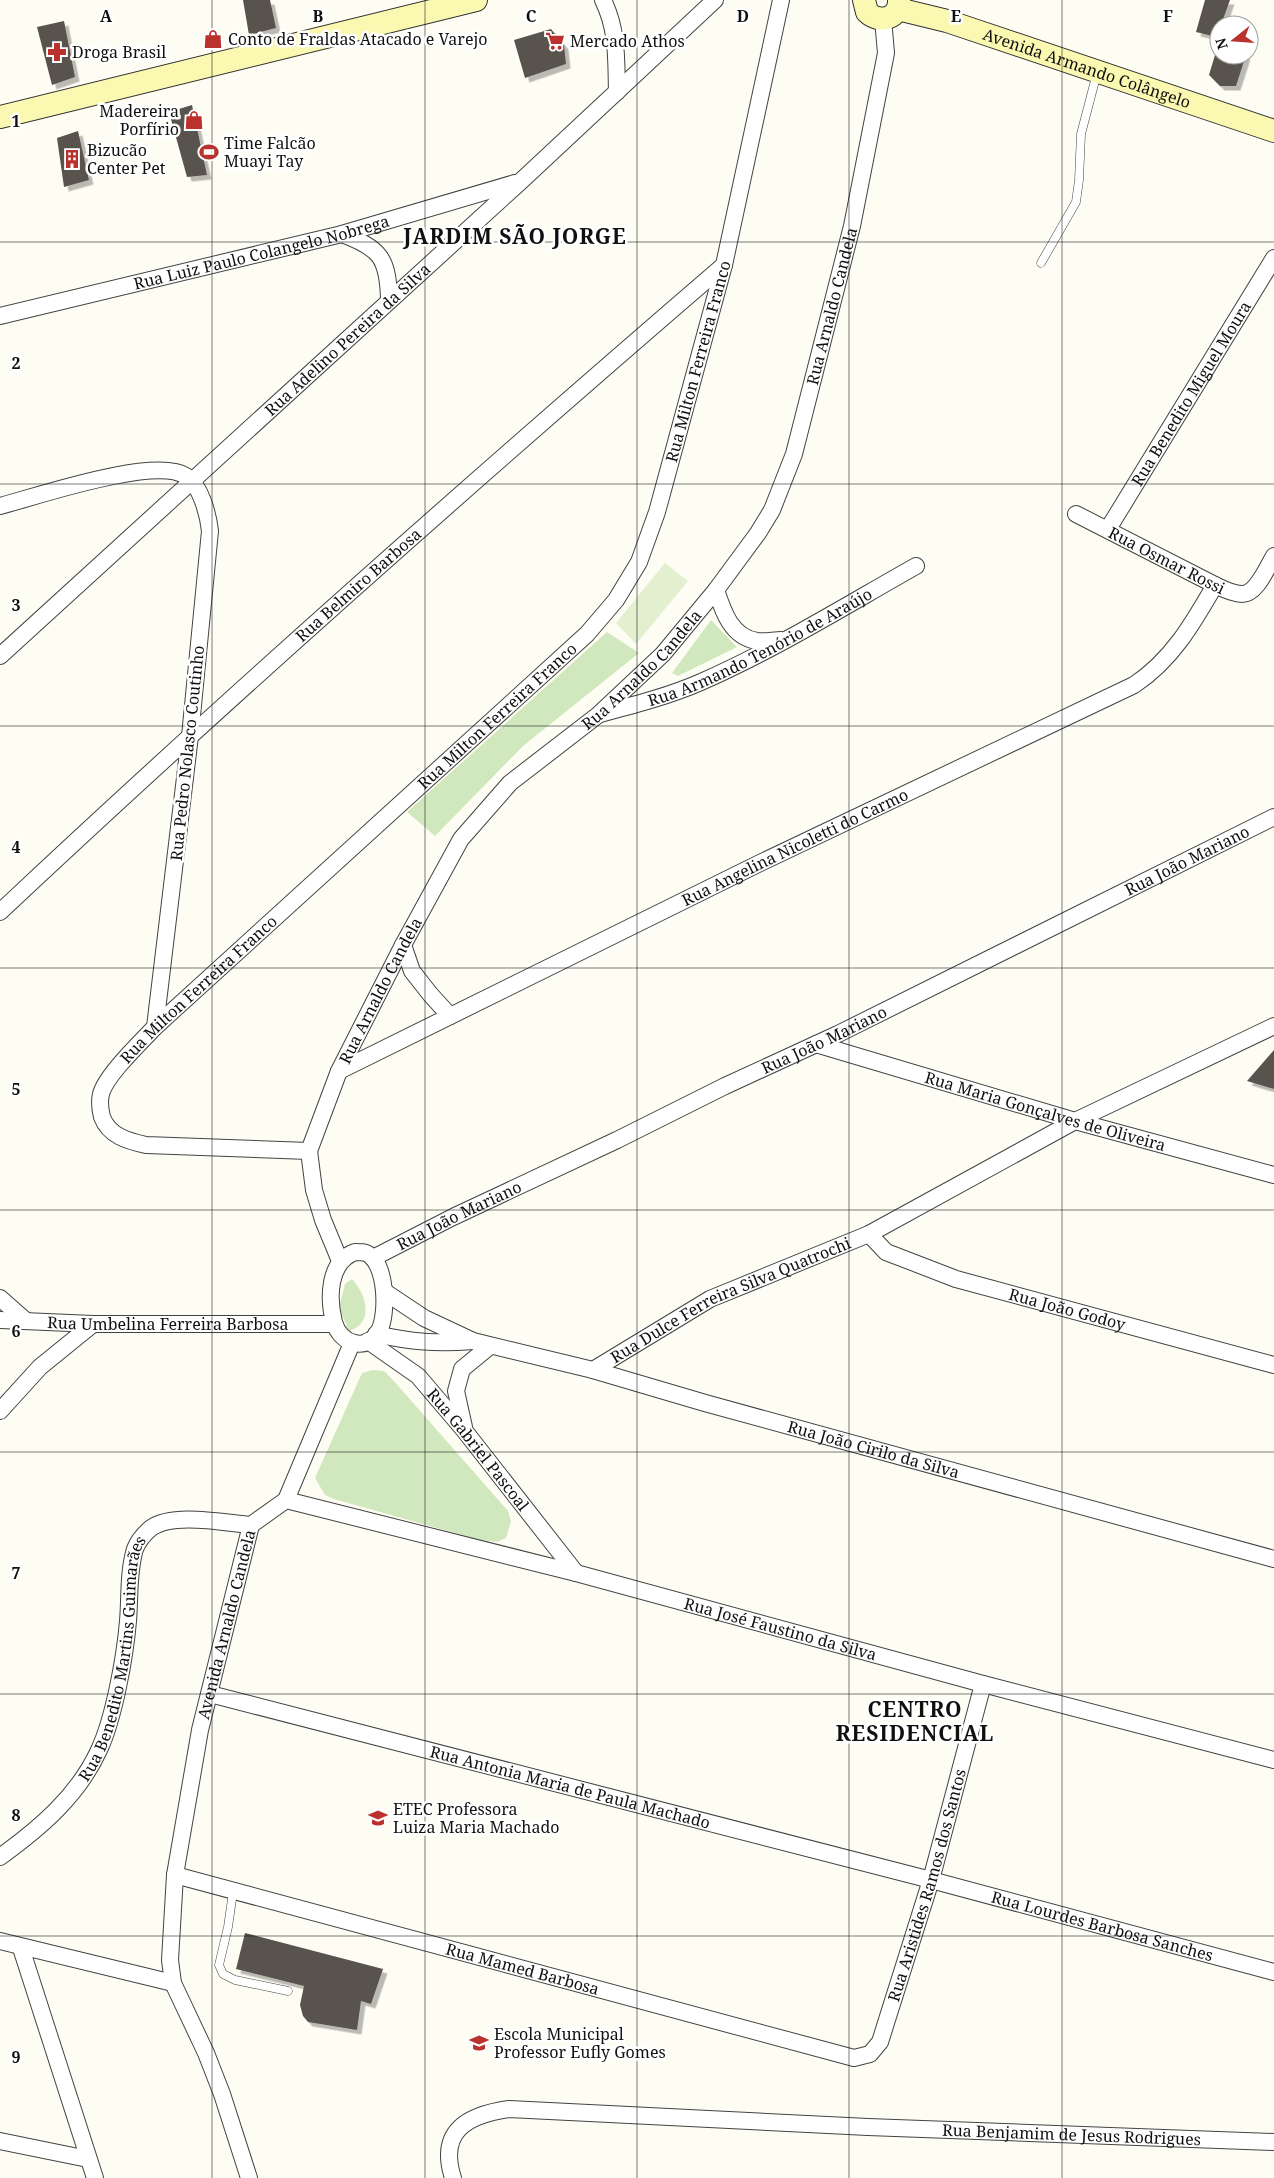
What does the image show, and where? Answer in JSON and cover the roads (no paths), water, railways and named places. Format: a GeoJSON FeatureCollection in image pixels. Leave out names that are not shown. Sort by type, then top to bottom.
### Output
{"type":"FeatureCollection","features":[{"type":"Feature","properties":{"kind":"street"},"geometry":{"type":"LineString","coordinates":[[0,117],[435,5],[476,0]]}},
{"type":"Feature","properties":{"kind":"street"},"geometry":{"type":"LineString","coordinates":[[603,0],[612,19],[616,40],[617,92]]}},
{"type":"Feature","properties":{"kind":"street","name":"Rua Adelino Pereira da Silva"},"geometry":{"type":"LineString","coordinates":[[0,656],[192,482],[389,299],[520,182],[715,0]]}},
{"type":"Feature","properties":{"kind":"street","name":"Rua Milton Ferreira Franco"},"geometry":{"type":"LineString","coordinates":[[309,1151],[146,1145],[126,1141],[104,1122],[100,1109],[101,1093],[109,1078],[155,1027],[588,634],[616,600],[639,562],[657,512],[724,264],[781,0]]}},
{"type":"Feature","properties":{"kind":"street"},"geometry":{"type":"LineString","coordinates":[[861,0],[871,16],[893,10]]}},
{"type":"Feature","properties":{"kind":"street","name":"Avenida Armando Colângelo"},"geometry":{"type":"LineString","coordinates":[[893,10],[947,22],[1098,71],[1274,132]]}},
{"type":"Feature","properties":{"kind":"street","name":"Rua Arnaldo Candela"},"geometry":{"type":"LineString","coordinates":[[340,1262],[323,1220],[314,1190],[309,1151],[339,1071],[403,945],[461,839],[491,802],[510,783],[598,715],[663,654],[716,590],[758,533],[772,510],[794,454],[852,226],[893,10]]}},
{"type":"Feature","properties":{"kind":"street","name":"Rua Luiz Paulo Colangelo Nobrega"},"geometry":{"type":"LineString","coordinates":[[0,316],[342,234],[520,182]]}},
{"type":"Feature","properties":{"kind":"street"},"geometry":{"type":"LineString","coordinates":[[342,234],[365,243],[382,259],[388,276],[389,299]]}},
{"type":"Feature","properties":{"kind":"street","name":"Rua Benedito Miguel Moura"},"geometry":{"type":"LineString","coordinates":[[1108,529],[1274,258]]}},
{"type":"Feature","properties":{"kind":"street","name":"Rua Belmiro Barbosa"},"geometry":{"type":"LineString","coordinates":[[0,912],[190,736],[494,464],[724,264]]}},
{"type":"Feature","properties":{"kind":"street"},"geometry":{"type":"LineString","coordinates":[[0,506],[127,474],[152,470],[170,470],[185,476],[192,482]]}},
{"type":"Feature","properties":{"kind":"street","name":"Rua Pedro Nolasco Coutinho"},"geometry":{"type":"LineString","coordinates":[[155,1027],[190,736],[210,531],[208,512],[192,482]]}},
{"type":"Feature","properties":{"kind":"street","name":"Rua Osmar Rossi"},"geometry":{"type":"LineString","coordinates":[[1076,514],[1215,586],[1242,594],[1250,591],[1257,583],[1274,556]]}},
{"type":"Feature","properties":{"kind":"street","name":"Rua Armando Tenório de Araújo"},"geometry":{"type":"LineString","coordinates":[[598,715],[649,702],[701,682],[786,640],[916,566]]}},
{"type":"Feature","properties":{"kind":"street","name":"Rua Angelina Nicoletti do Carmo"},"geometry":{"type":"LineString","coordinates":[[339,1071],[760,863],[1134,685],[1152,673],[1166,660],[1183,639],[1215,586]]}},
{"type":"Feature","properties":{"kind":"street"},"geometry":{"type":"LineString","coordinates":[[716,590],[722,610],[731,626],[743,636],[756,641],[786,640]]}},
{"type":"Feature","properties":{"kind":"street","name":"Rua João Mariano"},"geometry":{"type":"LineString","coordinates":[[373,1258],[453,1217],[816,1044],[1274,817]]}},
{"type":"Feature","properties":{"kind":"street"},"geometry":{"type":"LineString","coordinates":[[403,945],[412,971],[450,1016]]}},
{"type":"Feature","properties":{"kind":"street","name":"Rua Dulce Ferreira Silva Quatrochi"},"geometry":{"type":"LineString","coordinates":[[593,1370],[710,1299],[869,1234],[1075,1121],[1274,1026]]}},
{"type":"Feature","properties":{"kind":"street","name":"Rua Maria Gonçalves de Oliveira"},"geometry":{"type":"LineString","coordinates":[[816,1044],[1075,1121],[1274,1175]]}},
{"type":"Feature","properties":{"kind":"street","name":"Rua João Godoy"},"geometry":{"type":"LineString","coordinates":[[869,1234],[886,1252],[956,1280],[1274,1365]]}},
{"type":"Feature","properties":{"kind":"street"},"geometry":{"type":"LineString","coordinates":[[286,1500],[365,1339],[382,1322],[385,1292],[382,1277],[373,1258],[366,1253],[355,1252],[347,1255],[340,1262],[331,1286],[331,1306],[334,1324],[340,1335],[365,1339]]}},
{"type":"Feature","properties":{"kind":"street","name":"Rua João Cirilo da Silva"},"geometry":{"type":"LineString","coordinates":[[385,1292],[424,1318],[473,1341],[593,1370],[705,1403],[1274,1559]]}},
{"type":"Feature","properties":{"kind":"street"},"geometry":{"type":"LineString","coordinates":[[0,1298],[26,1321]]}},
{"type":"Feature","properties":{"kind":"street","name":"Rua Umbelina Ferreira Barbosa"},"geometry":{"type":"LineString","coordinates":[[0,1320],[93,1324],[334,1324]]}},
{"type":"Feature","properties":{"kind":"street"},"geometry":{"type":"LineString","coordinates":[[0,1411],[40,1368],[93,1324]]}},
{"type":"Feature","properties":{"kind":"street","name":"Rua João Cirilo da Silva"},"geometry":{"type":"LineString","coordinates":[[365,1339],[427,1344],[473,1341]]}},
{"type":"Feature","properties":{"kind":"street","name":"Rua Gabriel Pascoal"},"geometry":{"type":"LineString","coordinates":[[365,1339],[418,1376],[464,1430],[576,1573]]}},
{"type":"Feature","properties":{"kind":"street"},"geometry":{"type":"LineString","coordinates":[[464,1430],[456,1391],[462,1370],[490,1346]]}},
{"type":"Feature","properties":{"kind":"street","name":"Avenida Arnaldo Candela"},"geometry":{"type":"LineString","coordinates":[[249,2178],[219,2086],[173,1982],[170,1960],[170,1937],[175,1875],[200,1730],[251,1525],[286,1500]]}},
{"type":"Feature","properties":{"kind":"street","name":"Rua José Faustino da Silva"},"geometry":{"type":"LineString","coordinates":[[286,1500],[576,1573],[983,1684],[1274,1760]]}},
{"type":"Feature","properties":{"kind":"street","name":"Rua Benedito Martins Guimarães"},"geometry":{"type":"LineString","coordinates":[[0,1857],[21,1842],[62,1806],[82,1780],[100,1749],[113,1709],[128,1623],[132,1567],[136,1549],[143,1536],[152,1527],[169,1520],[251,1525]]}},
{"type":"Feature","properties":{"kind":"street","name":"Rua Aristides Ramos dos Santos"},"geometry":{"type":"LineString","coordinates":[[870,2054],[880,2042],[930,1880],[983,1684]]}},
{"type":"Feature","properties":{"kind":"street","name":"Rua Antonia Maria de Paula Machado"},"geometry":{"type":"LineString","coordinates":[[210,1694],[930,1880]]}},
{"type":"Feature","properties":{"kind":"street","name":"Rua Mamed Barbosa"},"geometry":{"type":"LineString","coordinates":[[175,1875],[854,2058],[870,2054]]}},
{"type":"Feature","properties":{"kind":"street","name":"Rua Lourdes Barbosa Sanches"},"geometry":{"type":"LineString","coordinates":[[930,1880],[1274,1972]]}},
{"type":"Feature","properties":{"kind":"street"},"geometry":{"type":"LineString","coordinates":[[0,1941],[21,1948],[173,1982]]}},
{"type":"Feature","properties":{"kind":"street"},"geometry":{"type":"LineString","coordinates":[[21,1948],[95,2178]]}},
{"type":"Feature","properties":{"kind":"street","name":"Rua Benjamim de Jesus Rodrigues"},"geometry":{"type":"LineString","coordinates":[[453,2178],[449,2146],[456,2129],[469,2120],[488,2112],[509,2109],[868,2127],[1274,2142]]}},
{"type":"Feature","properties":{"kind":"street"},"geometry":{"type":"LineString","coordinates":[[0,2141],[88,2159]]}},
{"type":"Feature","properties":{"kind":"lane"},"geometry":{"type":"LineString","coordinates":[[1041,263],[1076,202],[1081,134],[1098,71]]}},
{"type":"Feature","properties":{"kind":"lane"},"geometry":{"type":"LineString","coordinates":[[233,1892],[220,1965],[223,1974],[235,1980],[288,1991]]}},
{"type":"Feature","properties":{"kind":"place","name":"Conto de Fraldas Atacado e Varejo"},"geometry":{"type":"Point","coordinates":[213,39]}},
{"type":"Feature","properties":{"kind":"place","name":"Mercado Athos"},"geometry":{"type":"Point","coordinates":[555,41]}},
{"type":"Feature","properties":{"kind":"place","name":"Droga Brasil"},"geometry":{"type":"Point","coordinates":[57,52]}},
{"type":"Feature","properties":{"kind":"place","name":"Madereira Porfírio"},"geometry":{"type":"Point","coordinates":[194,120]}},
{"type":"Feature","properties":{"kind":"place","name":"Time Falcão Muayi Tay"},"geometry":{"type":"Point","coordinates":[209,152]}},
{"type":"Feature","properties":{"kind":"place","name":"Bizucão Center Pet"},"geometry":{"type":"Point","coordinates":[72,159]}},
{"type":"Feature","properties":{"kind":"place","name":"ETEC Professora Luiza Maria Machado"},"geometry":{"type":"Point","coordinates":[378,1818]}},
{"type":"Feature","properties":{"kind":"place","name":"Escola Municipal Professor Eufly Gomes"},"geometry":{"type":"Point","coordinates":[479,2043]}},
{"type":"Feature","properties":{"kind":"district","name":"JARDIM SÃO JORGE"},"geometry":{"type":"Point","coordinates":[515,237]}},
{"type":"Feature","properties":{"kind":"district","name":"CENTRO RESIDENCIAL"},"geometry":{"type":"Point","coordinates":[915,1722]}}]}
